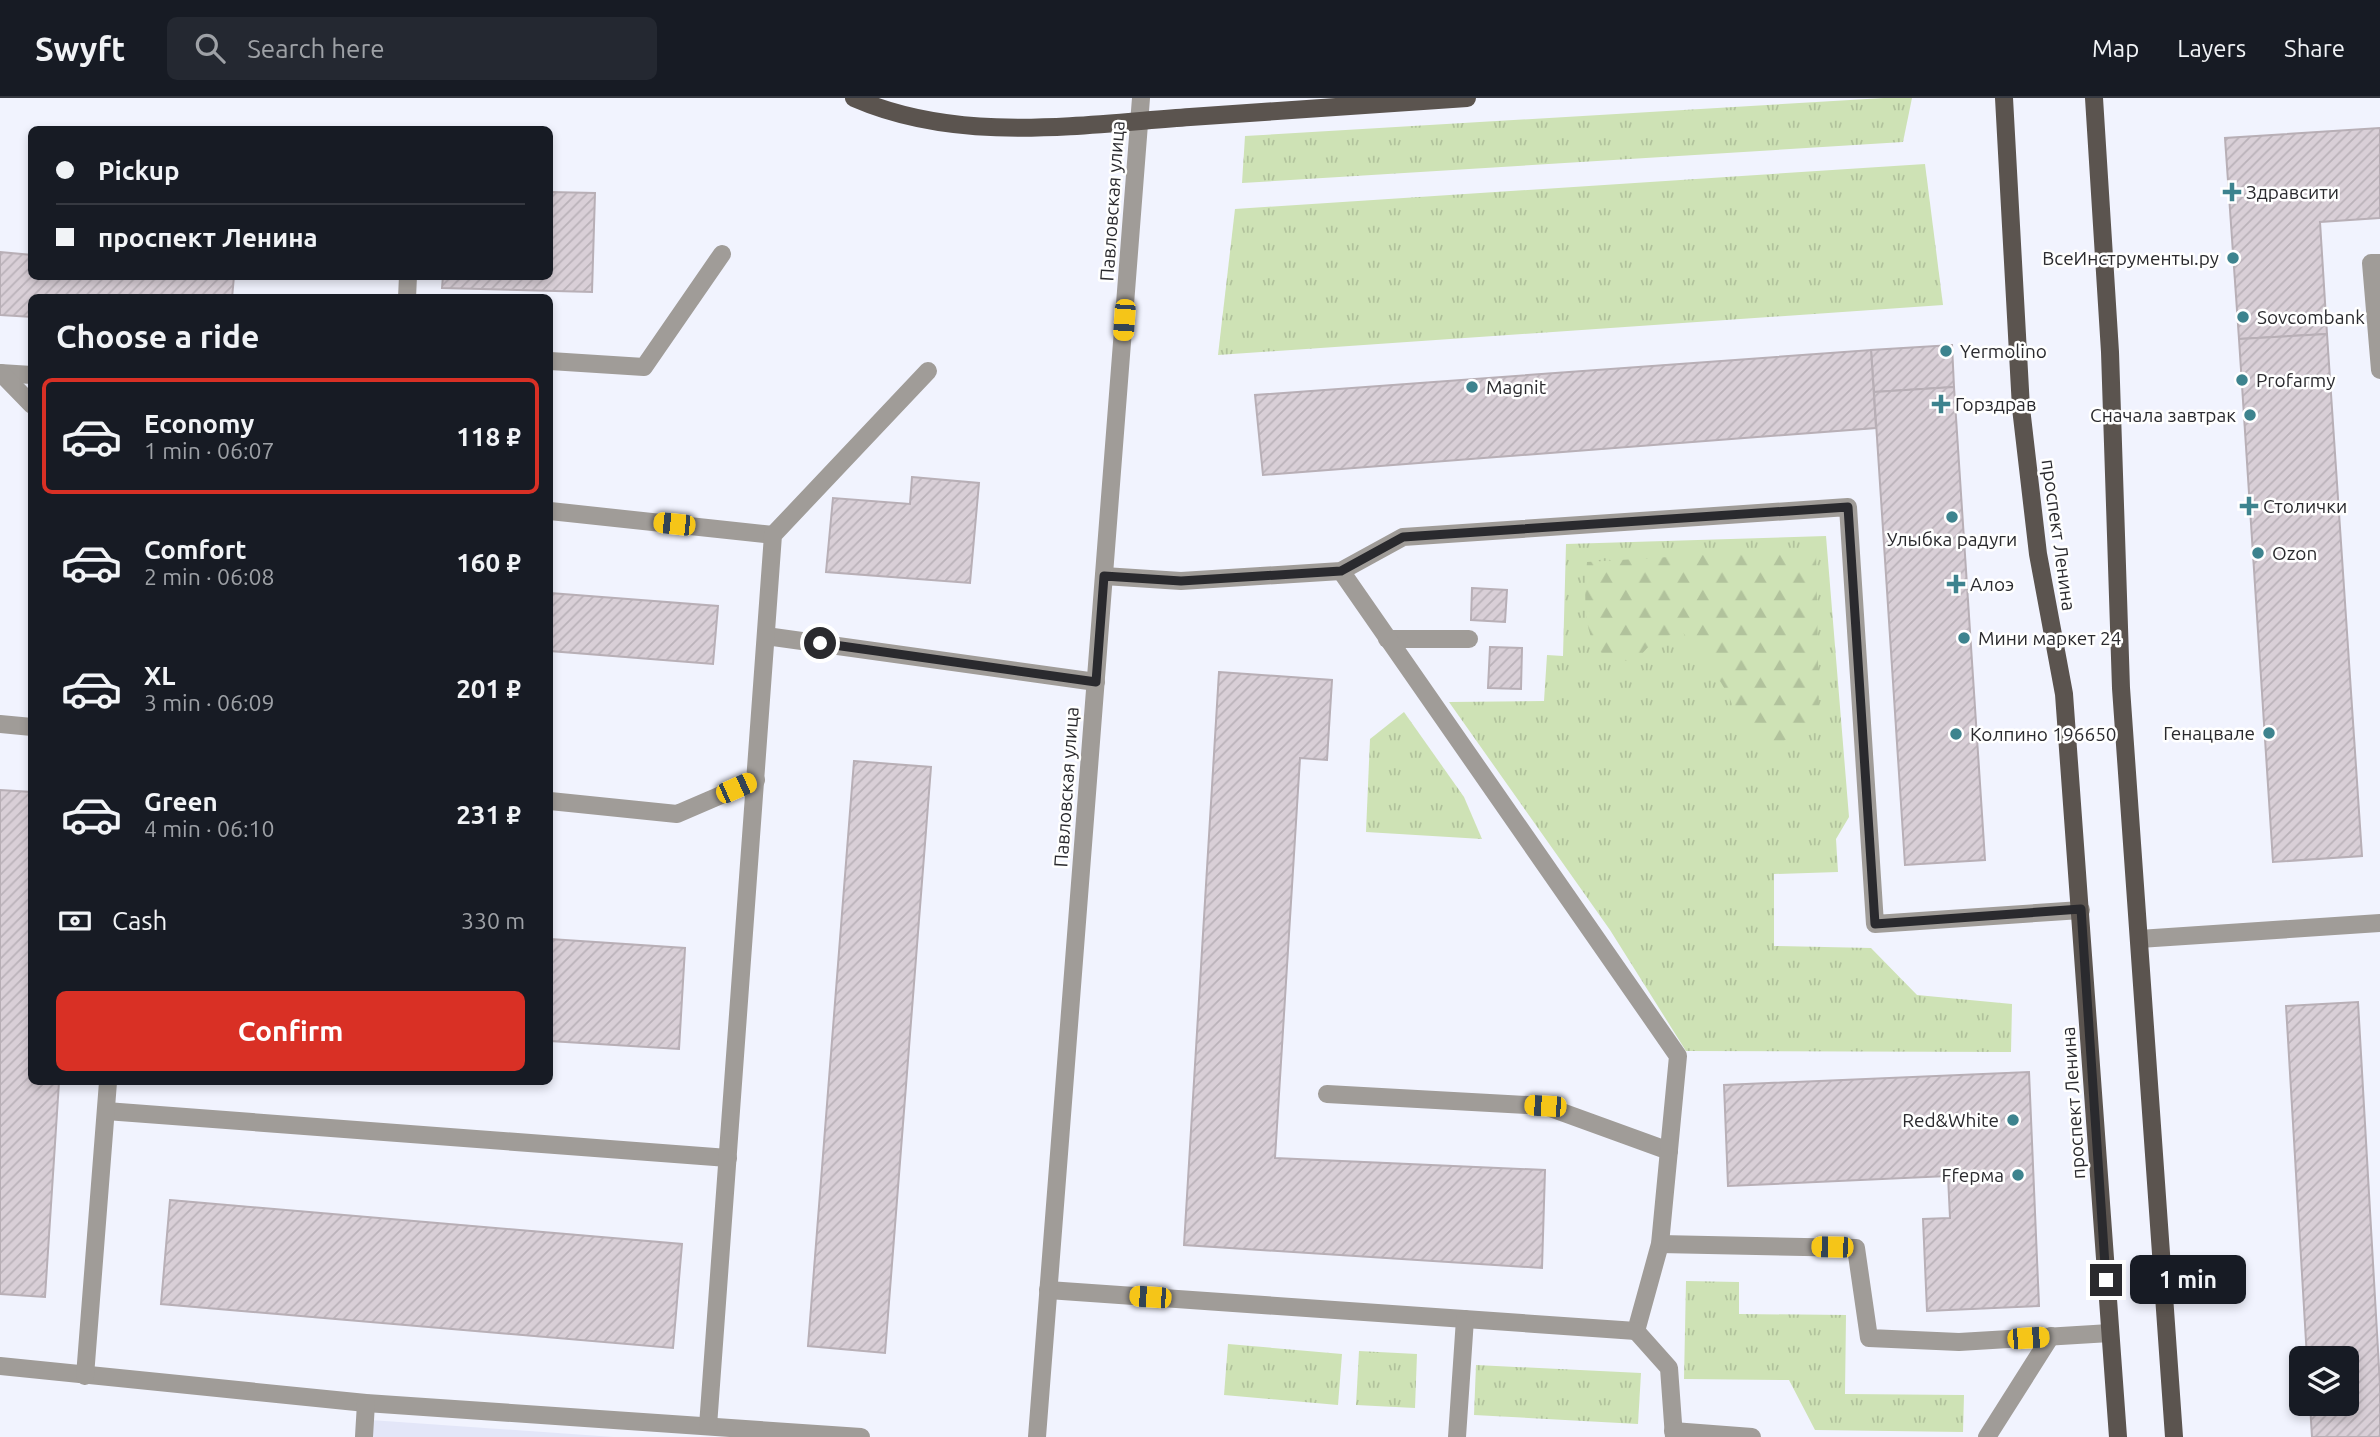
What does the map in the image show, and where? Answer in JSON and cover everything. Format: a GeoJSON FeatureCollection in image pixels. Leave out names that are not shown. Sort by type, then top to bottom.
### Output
{"type":"FeatureCollection","features":[{"type":"Feature","properties":{"kind":"main road"},"geometry":{"type":"LineString","coordinates":[[854,98],[886,112],[919,120],[985,127],[1140,121],[1466,98]]}},
{"type":"Feature","properties":{"kind":"main road","name":"проспект Ленина"},"geometry":{"type":"LineString","coordinates":[[2004,98],[2021,408],[2038,554],[2064,694],[2118,1437]]}},
{"type":"Feature","properties":{"kind":"main road"},"geometry":{"type":"LineString","coordinates":[[2094,98],[2110,352],[2121,688],[2175,1437]]}},
{"type":"Feature","properties":{"kind":"street","name":"Павловская улица"},"geometry":{"type":"LineString","coordinates":[[1037,1437],[1141,98]]}},
{"type":"Feature","properties":{"kind":"street"},"geometry":{"type":"LineString","coordinates":[[553,361],[644,367],[722,254]]}},
{"type":"Feature","properties":{"kind":"street"},"geometry":{"type":"LineString","coordinates":[[2380,262],[2371,263],[2380,370]]}},
{"type":"Feature","properties":{"kind":"street"},"geometry":{"type":"LineString","coordinates":[[708,1426],[773,535],[928,371]]}},
{"type":"Feature","properties":{"kind":"street"},"geometry":{"type":"LineString","coordinates":[[1,373],[28,375]]}},
{"type":"Feature","properties":{"kind":"street"},"geometry":{"type":"LineString","coordinates":[[1,373],[28,401]]}},
{"type":"Feature","properties":{"kind":"street"},"geometry":{"type":"LineString","coordinates":[[1104,576],[1181,581],[1341,571],[1403,537],[1848,507],[1875,924],[2081,909]]}},
{"type":"Feature","properties":{"kind":"street"},"geometry":{"type":"LineString","coordinates":[[553,512],[773,535]]}},
{"type":"Feature","properties":{"kind":"street"},"geometry":{"type":"LineString","coordinates":[[1341,571],[1678,1056],[1660,1244],[1636,1331]]}},
{"type":"Feature","properties":{"kind":"street"},"geometry":{"type":"LineString","coordinates":[[766,636],[1096,682]]}},
{"type":"Feature","properties":{"kind":"street"},"geometry":{"type":"LineString","coordinates":[[1387,639],[1469,639]]}},
{"type":"Feature","properties":{"kind":"street"},"geometry":{"type":"LineString","coordinates":[[0,724],[28,727]]}},
{"type":"Feature","properties":{"kind":"street"},"geometry":{"type":"LineString","coordinates":[[553,801],[677,814],[756,779]]}},
{"type":"Feature","properties":{"kind":"street"},"geometry":{"type":"LineString","coordinates":[[2139,939],[2380,923]]}},
{"type":"Feature","properties":{"kind":"street"},"geometry":{"type":"LineString","coordinates":[[85,1376],[108,1085]]}},
{"type":"Feature","properties":{"kind":"street"},"geometry":{"type":"LineString","coordinates":[[1326,1094],[1545,1106],[1669,1151]]}},
{"type":"Feature","properties":{"kind":"street"},"geometry":{"type":"LineString","coordinates":[[106,1111],[728,1158]]}},
{"type":"Feature","properties":{"kind":"street"},"geometry":{"type":"LineString","coordinates":[[1660,1244],[1856,1248],[1869,1338],[1959,1342],[2110,1333]]}},
{"type":"Feature","properties":{"kind":"street"},"geometry":{"type":"LineString","coordinates":[[1048,1290],[1636,1331],[1669,1368],[1673,1434],[1752,1437]]}},
{"type":"Feature","properties":{"kind":"street"},"geometry":{"type":"LineString","coordinates":[[1457,1437],[1465,1319]]}},
{"type":"Feature","properties":{"kind":"street"},"geometry":{"type":"LineString","coordinates":[[1987,1437],[2051,1336]]}},
{"type":"Feature","properties":{"kind":"street"},"geometry":{"type":"LineString","coordinates":[[0,1366],[366,1403],[708,1426],[771,1434],[861,1437]]}},
{"type":"Feature","properties":{"kind":"street"},"geometry":{"type":"LineString","coordinates":[[364,1437],[366,1403]]}},
{"type":"Feature","properties":{"kind":"shaded area"},"geometry":{"type":"Polygon","coordinates":[[[356,1419],[614,1437],[355,1437],[356,1419]]]}},
{"type":"Feature","properties":{"kind":"green space"},"geometry":{"type":"Polygon","coordinates":[[[1912,98],[1903,142],[1242,183],[1245,136],[1912,98]]]}},
{"type":"Feature","properties":{"kind":"green space"},"geometry":{"type":"Polygon","coordinates":[[[1925,164],[1943,305],[1218,355],[1235,209],[1925,164]]]}},
{"type":"Feature","properties":{"kind":"green space"},"geometry":{"type":"Polygon","coordinates":[[[1826,536],[1849,817],[1836,839],[1838,872],[1774,874],[1774,946],[1871,948],[1917,995],[2012,1004],[2011,1052],[1686,1051],[1610,930],[1449,702],[1544,701],[1547,655],[1563,656],[1566,544],[1826,536]]]}},
{"type":"Feature","properties":{"kind":"green space"},"geometry":{"type":"Polygon","coordinates":[[[1816,548],[1819,714],[1780,744],[1751,740],[1716,675],[1682,632],[1657,641],[1638,659],[1618,660],[1604,655],[1589,630],[1585,595],[1587,562],[1816,548]]]}},
{"type":"Feature","properties":{"kind":"green space"},"geometry":{"type":"Polygon","coordinates":[[[1404,712],[1464,797],[1482,839],[1366,832],[1370,739],[1404,712]]]}},
{"type":"Feature","properties":{"kind":"green space"},"geometry":{"type":"Polygon","coordinates":[[[1686,1281],[1739,1282],[1739,1314],[1846,1315],[1845,1394],[1964,1395],[1963,1432],[1815,1430],[1789,1380],[1684,1379],[1686,1281]]]}},
{"type":"Feature","properties":{"kind":"green space"},"geometry":{"type":"Polygon","coordinates":[[[1228,1344],[1342,1354],[1338,1405],[1224,1395],[1228,1344]]]}},
{"type":"Feature","properties":{"kind":"green space"},"geometry":{"type":"Polygon","coordinates":[[[1359,1351],[1417,1354],[1415,1408],[1356,1405],[1359,1351]]]}},
{"type":"Feature","properties":{"kind":"green space"},"geometry":{"type":"Polygon","coordinates":[[[1476,1365],[1641,1373],[1638,1424],[1474,1415],[1476,1365]]]}},
{"type":"Feature","properties":{"kind":"building"},"geometry":{"type":"Polygon","coordinates":[[[2380,128],[2380,218],[2320,222],[2327,334],[2239,339],[2225,138],[2380,128]]]}},
{"type":"Feature","properties":{"kind":"building"},"geometry":{"type":"Polygon","coordinates":[[[553,192],[595,193],[592,292],[442,288],[443,280],[553,280],[553,192]]]}},
{"type":"Feature","properties":{"kind":"building"},"geometry":{"type":"Polygon","coordinates":[[[0,252],[28,255],[28,280],[234,280],[232,294],[28,294],[28,317],[0,315],[0,252]]]}},
{"type":"Feature","properties":{"kind":"building"},"geometry":{"type":"Polygon","coordinates":[[[2327,334],[2362,856],[2273,862],[2239,339],[2327,334]]]}},
{"type":"Feature","properties":{"kind":"building"},"geometry":{"type":"Polygon","coordinates":[[[1952,345],[1954,387],[1874,392],[1871,350],[1952,345]]]}},
{"type":"Feature","properties":{"kind":"building"},"geometry":{"type":"Polygon","coordinates":[[[1871,350],[1876,428],[1263,475],[1255,395],[1871,350]]]}},
{"type":"Feature","properties":{"kind":"building"},"geometry":{"type":"Polygon","coordinates":[[[1954,387],[1985,860],[1905,865],[1874,392],[1954,387]]]}},
{"type":"Feature","properties":{"kind":"building"},"geometry":{"type":"Polygon","coordinates":[[[912,477],[979,483],[970,583],[826,572],[833,498],[910,504],[912,477]]]}},
{"type":"Feature","properties":{"kind":"building"},"geometry":{"type":"Polygon","coordinates":[[[1472,588],[1507,590],[1505,622],[1471,620],[1472,588]]]}},
{"type":"Feature","properties":{"kind":"building"},"geometry":{"type":"Polygon","coordinates":[[[553,593],[718,606],[713,664],[553,651],[553,593]]]}},
{"type":"Feature","properties":{"kind":"building"},"geometry":{"type":"Polygon","coordinates":[[[1490,647],[1522,648],[1521,689],[1488,688],[1490,647]]]}},
{"type":"Feature","properties":{"kind":"building"},"geometry":{"type":"Polygon","coordinates":[[[1219,672],[1332,680],[1327,760],[1300,758],[1275,1158],[1545,1170],[1542,1268],[1184,1245],[1219,672]]]}},
{"type":"Feature","properties":{"kind":"building"},"geometry":{"type":"Polygon","coordinates":[[[854,761],[931,767],[885,1353],[808,1346],[854,761]]]}},
{"type":"Feature","properties":{"kind":"building"},"geometry":{"type":"Polygon","coordinates":[[[0,790],[28,792],[28,1085],[59,1085],[45,1297],[0,1294],[0,790]]]}},
{"type":"Feature","properties":{"kind":"building"},"geometry":{"type":"Polygon","coordinates":[[[553,939],[685,948],[679,1049],[553,1041],[553,939]]]}},
{"type":"Feature","properties":{"kind":"building"},"geometry":{"type":"Polygon","coordinates":[[[2358,1002],[2380,1385],[2380,1437],[2312,1437],[2311,1416],[2359,1416],[2359,1346],[2306,1346],[2286,1006],[2358,1002]]]}},
{"type":"Feature","properties":{"kind":"building"},"geometry":{"type":"Polygon","coordinates":[[[2029,1072],[2039,1306],[1927,1311],[1923,1219],[1950,1218],[1948,1176],[1728,1186],[1724,1085],[2029,1072]]]}},
{"type":"Feature","properties":{"kind":"building"},"geometry":{"type":"Polygon","coordinates":[[[170,1200],[682,1244],[673,1348],[161,1304],[170,1200]]]}},
{"type":"Feature","properties":{"kind":"place","name":"Здравсити"},"geometry":{"type":"Point","coordinates":[2232,192]}},
{"type":"Feature","properties":{"kind":"place","name":"ВсеИнструменты.ру"},"geometry":{"type":"Point","coordinates":[2233,258]}},
{"type":"Feature","properties":{"kind":"place","name":"Sovcombank"},"geometry":{"type":"Point","coordinates":[2243,317]}},
{"type":"Feature","properties":{"kind":"place","name":"Yermolino"},"geometry":{"type":"Point","coordinates":[1946,351]}},
{"type":"Feature","properties":{"kind":"place","name":"Profarmy"},"geometry":{"type":"Point","coordinates":[2242,380]}},
{"type":"Feature","properties":{"kind":"place","name":"Magnit"},"geometry":{"type":"Point","coordinates":[1472,387]}},
{"type":"Feature","properties":{"kind":"place","name":"Горздрав"},"geometry":{"type":"Point","coordinates":[1941,404]}},
{"type":"Feature","properties":{"kind":"place","name":"Сначала завтрак"},"geometry":{"type":"Point","coordinates":[2250,415]}},
{"type":"Feature","properties":{"kind":"place","name":"Столички"},"geometry":{"type":"Point","coordinates":[2249,506]}},
{"type":"Feature","properties":{"kind":"place","name":"Улыбка радуги"},"geometry":{"type":"Point","coordinates":[1952,517]}},
{"type":"Feature","properties":{"kind":"place","name":"Ozon"},"geometry":{"type":"Point","coordinates":[2258,553]}},
{"type":"Feature","properties":{"kind":"place","name":"Алоэ"},"geometry":{"type":"Point","coordinates":[1956,584]}},
{"type":"Feature","properties":{"kind":"place","name":"Мини маркет 24"},"geometry":{"type":"Point","coordinates":[1964,638]}},
{"type":"Feature","properties":{"kind":"place","name":"Генацвале"},"geometry":{"type":"Point","coordinates":[2269,733]}},
{"type":"Feature","properties":{"kind":"place","name":"Колпино 196650"},"geometry":{"type":"Point","coordinates":[1956,734]}},
{"type":"Feature","properties":{"kind":"place","name":"Red&White"},"geometry":{"type":"Point","coordinates":[2013,1120]}},
{"type":"Feature","properties":{"kind":"place","name":"Ffерма"},"geometry":{"type":"Point","coordinates":[2018,1175]}},
{"type":"Feature","properties":{"kind":"route"},"geometry":{"type":"LineString","coordinates":[[820,643],[1096,682],[1104,576],[1181,581],[1341,571],[1403,537],[1848,507],[1875,924],[2081,909],[2106,1280]]}}]}
